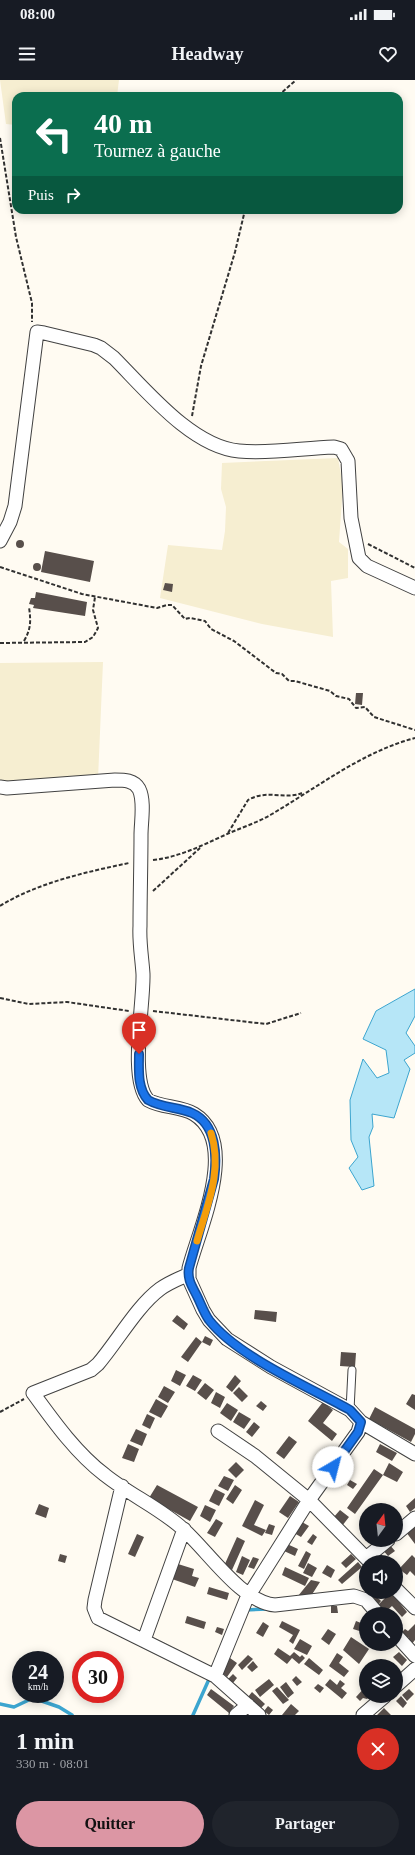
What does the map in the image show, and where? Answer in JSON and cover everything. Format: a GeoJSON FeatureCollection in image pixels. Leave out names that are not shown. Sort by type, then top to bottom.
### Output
{"type":"FeatureCollection","features":[{"type":"Feature","properties":{"kind":"street"},"geometry":{"type":"LineString","coordinates":[[0,540],[10,522],[15,506],[37,332],[70,339],[101,348],[114,358],[189,430],[214,445],[240,451],[338,447],[344,452],[348,461],[350,509],[359,558],[362,563],[415,588]]}},
{"type":"Feature","properties":{"kind":"street"},"geometry":{"type":"LineString","coordinates":[[0,787],[7,788],[115,780],[132,782],[138,787],[141,794],[140,926],[143,974],[140,1080],[145,1097],[151,1102],[193,1113],[208,1127],[213,1142],[216,1166],[214,1179],[187,1275],[209,1320],[227,1338],[271,1367],[350,1410],[361,1422],[415,1454]]}},
{"type":"Feature","properties":{"kind":"street"},"geometry":{"type":"LineString","coordinates":[[187,1275],[158,1290],[98,1364],[91,1370],[33,1393],[87,1458],[105,1475],[184,1529],[228,1576],[250,1595],[263,1603],[275,1605],[354,1596],[366,1600],[372,1607]]}},
{"type":"Feature","properties":{"kind":"street"},"geometry":{"type":"LineString","coordinates":[[215,1676],[246,1600],[309,1500],[354,1438],[361,1422]]}},
{"type":"Feature","properties":{"kind":"street"},"geometry":{"type":"LineString","coordinates":[[218,1431],[255,1456],[309,1500],[363,1555]]}},
{"type":"Feature","properties":{"kind":"street"},"geometry":{"type":"LineString","coordinates":[[122,1486],[94,1608],[98,1618],[215,1676],[259,1715]]}},
{"type":"Feature","properties":{"kind":"street"},"geometry":{"type":"LineString","coordinates":[[403,1528],[415,1518]]}},
{"type":"Feature","properties":{"kind":"street"},"geometry":{"type":"LineString","coordinates":[[144,1640],[184,1529]]}},
{"type":"Feature","properties":{"kind":"street"},"geometry":{"type":"LineString","coordinates":[[373,1555],[381,1547]]}},
{"type":"Feature","properties":{"kind":"street"},"geometry":{"type":"LineString","coordinates":[[403,1596],[415,1608]]}},
{"type":"Feature","properties":{"kind":"street"},"geometry":{"type":"LineString","coordinates":[[403,1643],[415,1656]]}},
{"type":"Feature","properties":{"kind":"street"},"geometry":{"type":"LineString","coordinates":[[403,1680],[415,1669]]}},
{"type":"Feature","properties":{"kind":"street"},"geometry":{"type":"LineString","coordinates":[[363,1715],[377,1703]]}},
{"type":"Feature","properties":{"kind":"street"},"geometry":{"type":"LineString","coordinates":[[236,1715],[248,1705]]}},
{"type":"Feature","properties":{"kind":"lane"},"geometry":{"type":"LineString","coordinates":[[350,1410],[352,1370]]}},
{"type":"Feature","properties":{"kind":"path"},"geometry":{"type":"LineString","coordinates":[[282,92],[296,80]]}},
{"type":"Feature","properties":{"kind":"path"},"geometry":{"type":"LineString","coordinates":[[0,138],[12,212]]}},
{"type":"Feature","properties":{"kind":"path"},"geometry":{"type":"LineString","coordinates":[[12,214],[16,237],[32,303],[32,323],[37,332]]}},
{"type":"Feature","properties":{"kind":"path"},"geometry":{"type":"LineString","coordinates":[[189,430],[201,366],[235,252],[244,214]]}},
{"type":"Feature","properties":{"kind":"path"},"geometry":{"type":"LineString","coordinates":[[356,539],[396,557],[415,568]]}},
{"type":"Feature","properties":{"kind":"path"},"geometry":{"type":"LineString","coordinates":[[0,567],[68,590],[157,608],[167,605],[172,606],[185,619],[190,618],[205,621],[211,629],[234,641],[276,673],[282,674],[289,681],[295,681],[330,691],[336,696],[349,699],[356,708],[365,707],[374,717],[415,730]]}},
{"type":"Feature","properties":{"kind":"path"},"geometry":{"type":"LineString","coordinates":[[0,643],[85,642],[93,637],[98,628],[93,610],[95,596]]}},
{"type":"Feature","properties":{"kind":"path"},"geometry":{"type":"LineString","coordinates":[[24,642],[30,631],[31,620],[29,607]]}},
{"type":"Feature","properties":{"kind":"path"},"geometry":{"type":"LineString","coordinates":[[0,906],[14,897],[30,890],[141,860],[168,858],[202,846],[228,833],[271,815],[305,792],[358,762],[415,738]]}},
{"type":"Feature","properties":{"kind":"path"},"geometry":{"type":"LineString","coordinates":[[228,833],[248,800],[273,793],[292,796],[305,792]]}},
{"type":"Feature","properties":{"kind":"path"},"geometry":{"type":"LineString","coordinates":[[152,893],[202,846]]}},
{"type":"Feature","properties":{"kind":"path"},"geometry":{"type":"LineString","coordinates":[[0,998],[29,1004],[67,1002],[128,1012],[141,1010],[266,1024],[301,1013]]}},
{"type":"Feature","properties":{"kind":"path"},"geometry":{"type":"LineString","coordinates":[[0,1412],[33,1393]]}},
{"type":"Feature","properties":{"kind":"shaded area"},"geometry":{"type":"Polygon","coordinates":[[[0,80],[119,80],[118,92],[12,92],[12,125],[6,124],[0,80]]]}},
{"type":"Feature","properties":{"kind":"shaded area"},"geometry":{"type":"Polygon","coordinates":[[[338,458],[343,486],[339,542],[348,549],[348,578],[331,581],[333,637],[262,624],[160,598],[168,545],[222,550],[225,531],[226,507],[221,489],[222,463],[338,458]]]}},
{"type":"Feature","properties":{"kind":"shaded area"},"geometry":{"type":"Polygon","coordinates":[[[103,662],[98,779],[0,785],[0,663],[103,662]]]}},
{"type":"Feature","properties":{"kind":"water"},"geometry":{"type":"Polygon","coordinates":[[[415,989],[415,1016],[406,1033],[415,1046],[415,1053],[404,1060],[410,1069],[394,1118],[372,1114],[373,1127],[369,1137],[374,1186],[362,1190],[349,1168],[358,1157],[351,1140],[350,1100],[363,1059],[377,1078],[389,1073],[386,1050],[363,1039],[376,1011],[415,989]]]}},
{"type":"Feature","properties":{"kind":"building"},"geometry":{"type":"Polygon","coordinates":[[[18,540],[22,540],[24,544],[22,548],[18,548],[16,546],[16,542],[18,540]]]}},
{"type":"Feature","properties":{"kind":"building"},"geometry":{"type":"Polygon","coordinates":[[[45,551],[94,561],[90,582],[41,572],[45,551]]]}},
{"type":"Feature","properties":{"kind":"building"},"geometry":{"type":"Polygon","coordinates":[[[35,563],[39,563],[41,567],[39,571],[35,571],[33,569],[33,565],[35,563]]]}},
{"type":"Feature","properties":{"kind":"building"},"geometry":{"type":"Polygon","coordinates":[[[165,583],[173,584],[172,592],[163,590],[165,583]]]}},
{"type":"Feature","properties":{"kind":"building"},"geometry":{"type":"Polygon","coordinates":[[[36,592],[87,602],[85,616],[33,608],[34,605],[29,604],[31,598],[35,598],[36,592]]]}},
{"type":"Feature","properties":{"kind":"building"},"geometry":{"type":"Polygon","coordinates":[[[356,693],[363,693],[362,705],[355,704],[356,693]]]}},
{"type":"Feature","properties":{"kind":"building"},"geometry":{"type":"Polygon","coordinates":[[[255,1310],[277,1312],[276,1322],[254,1319],[255,1310]]]}},
{"type":"Feature","properties":{"kind":"building"},"geometry":{"type":"Polygon","coordinates":[[[177,1315],[188,1324],[184,1330],[172,1321],[177,1315]]]}},
{"type":"Feature","properties":{"kind":"building"},"geometry":{"type":"Polygon","coordinates":[[[205,1336],[213,1340],[210,1346],[202,1342],[205,1336]]]}},
{"type":"Feature","properties":{"kind":"building"},"geometry":{"type":"Polygon","coordinates":[[[196,1337],[202,1342],[188,1362],[181,1357],[196,1337]]]}},
{"type":"Feature","properties":{"kind":"building"},"geometry":{"type":"Polygon","coordinates":[[[341,1352],[356,1353],[355,1367],[340,1366],[341,1352]]]}},
{"type":"Feature","properties":{"kind":"building"},"geometry":{"type":"Polygon","coordinates":[[[176,1370],[186,1375],[180,1386],[171,1381],[176,1370]]]}},
{"type":"Feature","properties":{"kind":"building"},"geometry":{"type":"Polygon","coordinates":[[[193,1375],[202,1380],[195,1391],[186,1386],[193,1375]]]}},
{"type":"Feature","properties":{"kind":"building"},"geometry":{"type":"Polygon","coordinates":[[[235,1375],[241,1381],[232,1392],[226,1387],[235,1375]]]}},
{"type":"Feature","properties":{"kind":"building"},"geometry":{"type":"Polygon","coordinates":[[[205,1383],[214,1390],[206,1400],[197,1393],[205,1383]]]}},
{"type":"Feature","properties":{"kind":"building"},"geometry":{"type":"Polygon","coordinates":[[[164,1386],[175,1392],[168,1403],[158,1397],[164,1386]]]}},
{"type":"Feature","properties":{"kind":"building"},"geometry":{"type":"Polygon","coordinates":[[[239,1387],[248,1396],[242,1402],[233,1393],[239,1387]]]}},
{"type":"Feature","properties":{"kind":"building"},"geometry":{"type":"Polygon","coordinates":[[[216,1392],[225,1397],[220,1408],[211,1403],[216,1392]]]}},
{"type":"Feature","properties":{"kind":"building"},"geometry":{"type":"Polygon","coordinates":[[[412,1394],[415,1395],[415,1410],[406,1404],[412,1394]]]}},
{"type":"Feature","properties":{"kind":"building"},"geometry":{"type":"Polygon","coordinates":[[[156,1399],[168,1406],[161,1418],[149,1412],[156,1399]]]}},
{"type":"Feature","properties":{"kind":"building"},"geometry":{"type":"Polygon","coordinates":[[[261,1401],[267,1406],[263,1411],[256,1406],[261,1401]]]}},
{"type":"Feature","properties":{"kind":"building"},"geometry":{"type":"Polygon","coordinates":[[[323,1402],[333,1410],[323,1423],[337,1434],[332,1441],[308,1421],[323,1402]]]}},
{"type":"Feature","properties":{"kind":"building"},"geometry":{"type":"Polygon","coordinates":[[[227,1403],[238,1410],[231,1421],[220,1413],[227,1403]]]}},
{"type":"Feature","properties":{"kind":"building"},"geometry":{"type":"Polygon","coordinates":[[[375,1407],[415,1429],[415,1434],[411,1442],[369,1419],[375,1407]]]}},
{"type":"Feature","properties":{"kind":"building"},"geometry":{"type":"Polygon","coordinates":[[[239,1412],[251,1419],[244,1429],[233,1422],[239,1412]]]}},
{"type":"Feature","properties":{"kind":"building"},"geometry":{"type":"Polygon","coordinates":[[[147,1414],[155,1418],[150,1429],[142,1425],[147,1414]]]}},
{"type":"Feature","properties":{"kind":"building"},"geometry":{"type":"Polygon","coordinates":[[[254,1422],[260,1427],[252,1437],[246,1432],[254,1422]]]}},
{"type":"Feature","properties":{"kind":"building"},"geometry":{"type":"Polygon","coordinates":[[[136,1429],[147,1434],[142,1446],[130,1441],[136,1429]]]}},
{"type":"Feature","properties":{"kind":"building"},"geometry":{"type":"Polygon","coordinates":[[[289,1436],[297,1442],[284,1459],[276,1453],[289,1436]]]}},
{"type":"Feature","properties":{"kind":"building"},"geometry":{"type":"Polygon","coordinates":[[[128,1444],[139,1449],[134,1462],[122,1458],[128,1444]]]}},
{"type":"Feature","properties":{"kind":"building"},"geometry":{"type":"Polygon","coordinates":[[[380,1444],[397,1453],[392,1461],[376,1452],[380,1444]]]}},
{"type":"Feature","properties":{"kind":"building"},"geometry":{"type":"Polygon","coordinates":[[[236,1462],[244,1470],[236,1478],[228,1470],[236,1462]]]}},
{"type":"Feature","properties":{"kind":"building"},"geometry":{"type":"Polygon","coordinates":[[[389,1463],[403,1472],[397,1482],[383,1475],[389,1463]]]}},
{"type":"Feature","properties":{"kind":"building"},"geometry":{"type":"Polygon","coordinates":[[[374,1469],[383,1475],[363,1503],[359,1503],[359,1508],[355,1514],[347,1508],[374,1469]]]}},
{"type":"Feature","properties":{"kind":"building"},"geometry":{"type":"Polygon","coordinates":[[[224,1476],[234,1480],[228,1491],[218,1486],[224,1476]]]}},
{"type":"Feature","properties":{"kind":"building"},"geometry":{"type":"Polygon","coordinates":[[[350,1480],[357,1484],[353,1489],[347,1485],[350,1480]]]}},
{"type":"Feature","properties":{"kind":"building"},"geometry":{"type":"Polygon","coordinates":[[[157,1485],[198,1507],[190,1521],[149,1498],[157,1485]]]}},
{"type":"Feature","properties":{"kind":"building"},"geometry":{"type":"Polygon","coordinates":[[[235,1485],[242,1490],[233,1504],[226,1499],[235,1485]]]}},
{"type":"Feature","properties":{"kind":"building"},"geometry":{"type":"Polygon","coordinates":[[[215,1489],[225,1494],[219,1506],[209,1501],[215,1489]]]}},
{"type":"Feature","properties":{"kind":"building"},"geometry":{"type":"Polygon","coordinates":[[[290,1496],[299,1502],[288,1518],[279,1512],[290,1496]]]}},
{"type":"Feature","properties":{"kind":"building"},"geometry":{"type":"Polygon","coordinates":[[[415,1498],[415,1508],[410,1512],[406,1506],[415,1498]]]}},
{"type":"Feature","properties":{"kind":"building"},"geometry":{"type":"Polygon","coordinates":[[[255,1500],[264,1505],[254,1525],[266,1530],[262,1536],[242,1526],[255,1500]]]}},
{"type":"Feature","properties":{"kind":"building"},"geometry":{"type":"Polygon","coordinates":[[[39,1504],[49,1508],[46,1518],[35,1514],[39,1504]]]}},
{"type":"Feature","properties":{"kind":"building"},"geometry":{"type":"Polygon","coordinates":[[[205,1505],[216,1510],[210,1522],[200,1516],[205,1505]]]}},
{"type":"Feature","properties":{"kind":"building"},"geometry":{"type":"Polygon","coordinates":[[[340,1510],[349,1517],[342,1526],[333,1518],[340,1510]]]}},
{"type":"Feature","properties":{"kind":"building"},"geometry":{"type":"Polygon","coordinates":[[[216,1519],[223,1523],[215,1537],[207,1533],[216,1519]]]}},
{"type":"Feature","properties":{"kind":"building"},"geometry":{"type":"Polygon","coordinates":[[[302,1522],[309,1526],[301,1537],[294,1533],[302,1522]]]}},
{"type":"Feature","properties":{"kind":"building"},"geometry":{"type":"Polygon","coordinates":[[[269,1524],[275,1526],[272,1535],[265,1533],[269,1524]]]}},
{"type":"Feature","properties":{"kind":"building"},"geometry":{"type":"Polygon","coordinates":[[[415,1526],[415,1544],[406,1532],[415,1526]]]}},
{"type":"Feature","properties":{"kind":"building"},"geometry":{"type":"Polygon","coordinates":[[[137,1534],[144,1537],[135,1557],[128,1554],[137,1534]]]}},
{"type":"Feature","properties":{"kind":"building"},"geometry":{"type":"Polygon","coordinates":[[[313,1534],[317,1537],[312,1545],[307,1542],[313,1534]]]}},
{"type":"Feature","properties":{"kind":"building"},"geometry":{"type":"Polygon","coordinates":[[[237,1537],[245,1541],[232,1570],[224,1566],[237,1537]]]}},
{"type":"Feature","properties":{"kind":"building"},"geometry":{"type":"Polygon","coordinates":[[[287,1544],[298,1549],[295,1556],[284,1551],[287,1544]]]}},
{"type":"Feature","properties":{"kind":"building"},"geometry":{"type":"Polygon","coordinates":[[[385,1547],[392,1547],[395,1551],[387,1555],[382,1549],[385,1547]]]}},
{"type":"Feature","properties":{"kind":"building"},"geometry":{"type":"Polygon","coordinates":[[[306,1551],[311,1554],[304,1569],[298,1566],[306,1551]]]}},
{"type":"Feature","properties":{"kind":"building"},"geometry":{"type":"Polygon","coordinates":[[[60,1554],[67,1556],[65,1563],[58,1561],[60,1554]]]}},
{"type":"Feature","properties":{"kind":"building"},"geometry":{"type":"Polygon","coordinates":[[[351,1554],[356,1559],[346,1568],[341,1563],[351,1554]]]}},
{"type":"Feature","properties":{"kind":"building"},"geometry":{"type":"Polygon","coordinates":[[[412,1555],[415,1558],[415,1576],[410,1571],[407,1575],[403,1572],[403,1565],[412,1555]]]}},
{"type":"Feature","properties":{"kind":"building"},"geometry":{"type":"Polygon","coordinates":[[[242,1556],[250,1560],[243,1575],[236,1572],[242,1556]]]}},
{"type":"Feature","properties":{"kind":"building"},"geometry":{"type":"Polygon","coordinates":[[[253,1557],[259,1559],[254,1569],[248,1567],[253,1557]]]}},
{"type":"Feature","properties":{"kind":"building"},"geometry":{"type":"Polygon","coordinates":[[[358,1562],[359,1570],[342,1584],[338,1580],[358,1562]]]}},
{"type":"Feature","properties":{"kind":"building"},"geometry":{"type":"Polygon","coordinates":[[[308,1563],[317,1568],[312,1577],[303,1573],[308,1563]]]}},
{"type":"Feature","properties":{"kind":"building"},"geometry":{"type":"Polygon","coordinates":[[[178,1564],[194,1569],[192,1576],[199,1578],[195,1587],[172,1579],[178,1564]]]}},
{"type":"Feature","properties":{"kind":"building"},"geometry":{"type":"Polygon","coordinates":[[[327,1565],[335,1570],[331,1578],[322,1573],[327,1565]]]}},
{"type":"Feature","properties":{"kind":"building"},"geometry":{"type":"Polygon","coordinates":[[[285,1567],[309,1578],[305,1586],[282,1575],[285,1567]]]}},
{"type":"Feature","properties":{"kind":"building"},"geometry":{"type":"Polygon","coordinates":[[[311,1580],[320,1582],[311,1596],[298,1596],[311,1580]]]}},
{"type":"Feature","properties":{"kind":"building"},"geometry":{"type":"Polygon","coordinates":[[[209,1587],[229,1593],[227,1600],[207,1594],[209,1587]]]}},
{"type":"Feature","properties":{"kind":"building"},"geometry":{"type":"Polygon","coordinates":[[[367,1599],[379,1599],[381,1601],[378,1605],[384,1599],[397,1599],[403,1607],[376,1607],[367,1599]]]}},
{"type":"Feature","properties":{"kind":"building"},"geometry":{"type":"Polygon","coordinates":[[[331,1606],[337,1606],[338,1613],[331,1613],[331,1606]]]}},
{"type":"Feature","properties":{"kind":"building"},"geometry":{"type":"Polygon","coordinates":[[[403,1607],[407,1612],[403,1616],[403,1607]]]}},
{"type":"Feature","properties":{"kind":"building"},"geometry":{"type":"Polygon","coordinates":[[[187,1616],[206,1622],[204,1629],[185,1623],[187,1616]]]}},
{"type":"Feature","properties":{"kind":"building"},"geometry":{"type":"Polygon","coordinates":[[[282,1621],[300,1630],[293,1644],[289,1641],[293,1635],[279,1627],[282,1621]]]}},
{"type":"Feature","properties":{"kind":"building"},"geometry":{"type":"Polygon","coordinates":[[[356,1621],[359,1622],[359,1631],[353,1629],[356,1621]]]}},
{"type":"Feature","properties":{"kind":"building"},"geometry":{"type":"Polygon","coordinates":[[[263,1622],[269,1626],[263,1637],[256,1633],[263,1622]]]}},
{"type":"Feature","properties":{"kind":"building"},"geometry":{"type":"Polygon","coordinates":[[[415,1624],[415,1640],[411,1645],[406,1641],[409,1638],[407,1637],[405,1639],[403,1637],[403,1631],[405,1629],[408,1631],[415,1624]]]}},
{"type":"Feature","properties":{"kind":"building"},"geometry":{"type":"Polygon","coordinates":[[[217,1627],[224,1629],[222,1635],[215,1632],[217,1627]]]}},
{"type":"Feature","properties":{"kind":"building"},"geometry":{"type":"Polygon","coordinates":[[[328,1629],[336,1634],[329,1645],[321,1639],[328,1629]]]}},
{"type":"Feature","properties":{"kind":"building"},"geometry":{"type":"Polygon","coordinates":[[[351,1637],[359,1642],[359,1651],[368,1651],[362,1659],[359,1659],[359,1664],[343,1650],[351,1637]]]}},
{"type":"Feature","properties":{"kind":"building"},"geometry":{"type":"Polygon","coordinates":[[[300,1639],[312,1646],[307,1655],[294,1649],[300,1639]]]}},
{"type":"Feature","properties":{"kind":"building"},"geometry":{"type":"Polygon","coordinates":[[[278,1648],[290,1656],[294,1652],[300,1657],[302,1655],[305,1658],[299,1664],[292,1658],[287,1664],[274,1654],[278,1648]]]}},
{"type":"Feature","properties":{"kind":"building"},"geometry":{"type":"Polygon","coordinates":[[[399,1652],[407,1660],[403,1665],[403,1659],[395,1659],[393,1657],[399,1652]]]}},
{"type":"Feature","properties":{"kind":"building"},"geometry":{"type":"Polygon","coordinates":[[[337,1653],[343,1657],[339,1663],[349,1671],[344,1677],[329,1666],[337,1653]]]}},
{"type":"Feature","properties":{"kind":"building"},"geometry":{"type":"Polygon","coordinates":[[[248,1655],[253,1659],[242,1670],[238,1665],[248,1655]]]}},
{"type":"Feature","properties":{"kind":"building"},"geometry":{"type":"Polygon","coordinates":[[[230,1658],[237,1663],[227,1677],[221,1672],[230,1658]]]}},
{"type":"Feature","properties":{"kind":"building"},"geometry":{"type":"Polygon","coordinates":[[[309,1658],[323,1670],[319,1675],[304,1664],[309,1658]]]}},
{"type":"Feature","properties":{"kind":"building"},"geometry":{"type":"Polygon","coordinates":[[[253,1661],[258,1667],[252,1672],[247,1667],[253,1661]]]}},
{"type":"Feature","properties":{"kind":"building"},"geometry":{"type":"Polygon","coordinates":[[[233,1674],[237,1678],[233,1683],[228,1679],[233,1674]]]}},
{"type":"Feature","properties":{"kind":"building"},"geometry":{"type":"Polygon","coordinates":[[[296,1676],[302,1682],[297,1686],[292,1680],[296,1676]]]}},
{"type":"Feature","properties":{"kind":"building"},"geometry":{"type":"Polygon","coordinates":[[[269,1679],[274,1685],[260,1697],[255,1690],[269,1679]]]}},
{"type":"Feature","properties":{"kind":"building"},"geometry":{"type":"Polygon","coordinates":[[[330,1679],[337,1685],[340,1680],[345,1684],[341,1688],[347,1693],[342,1699],[325,1685],[330,1679]]]}},
{"type":"Feature","properties":{"kind":"building"},"geometry":{"type":"Polygon","coordinates":[[[286,1682],[294,1693],[288,1698],[280,1687],[286,1682]]]}},
{"type":"Feature","properties":{"kind":"building"},"geometry":{"type":"Polygon","coordinates":[[[318,1684],[324,1688],[320,1693],[314,1688],[318,1684]]]}},
{"type":"Feature","properties":{"kind":"building"},"geometry":{"type":"Polygon","coordinates":[[[277,1687],[289,1700],[283,1704],[272,1691],[277,1687]]]}},
{"type":"Feature","properties":{"kind":"building"},"geometry":{"type":"Polygon","coordinates":[[[211,1689],[234,1706],[229,1713],[207,1695],[211,1689]]]}},
{"type":"Feature","properties":{"kind":"building"},"geometry":{"type":"Polygon","coordinates":[[[409,1689],[414,1694],[407,1701],[403,1694],[409,1689]]]}},
{"type":"Feature","properties":{"kind":"building"},"geometry":{"type":"Polygon","coordinates":[[[252,1692],[265,1704],[260,1709],[248,1697],[252,1692]]]}},
{"type":"Feature","properties":{"kind":"building"},"geometry":{"type":"Polygon","coordinates":[[[403,1698],[407,1703],[403,1708],[398,1703],[403,1703],[403,1698]]]}},
{"type":"Feature","properties":{"kind":"building"},"geometry":{"type":"Polygon","coordinates":[[[291,1704],[299,1711],[295,1715],[282,1715],[291,1704]]]}},
{"type":"Feature","properties":{"kind":"building"},"geometry":{"type":"Polygon","coordinates":[[[268,1706],[273,1710],[269,1715],[264,1711],[268,1706]]]}},
{"type":"Feature","properties":{"kind":"building"},"geometry":{"type":"Polygon","coordinates":[[[384,1708],[391,1715],[377,1715],[384,1708]]]}},
{"type":"Feature","properties":{"kind":"waterway"},"geometry":{"type":"LineString","coordinates":[[245,1610],[267,1609]]}},
{"type":"Feature","properties":{"kind":"waterway"},"geometry":{"type":"LineString","coordinates":[[193,1715],[210,1677]]}},
{"type":"Feature","properties":{"kind":"waterway"},"geometry":{"type":"LineString","coordinates":[[0,1704],[14,1707],[33,1698],[59,1707],[72,1715]]}},
{"type":"Feature","properties":{"kind":"slow traffic"},"geometry":{"type":"LineString","coordinates":[[197,1241],[212,1193],[216,1166],[211,1133]]}},
{"type":"Feature","properties":{"kind":"route"},"geometry":{"type":"LineString","coordinates":[[139,1054],[140,1080],[145,1097],[151,1102],[159,1105],[193,1113],[208,1127],[213,1142],[216,1166],[212,1193],[187,1275],[190,1284],[209,1320],[227,1338],[271,1367],[350,1410],[357,1416],[361,1422],[360,1428],[333,1467]]}}]}
